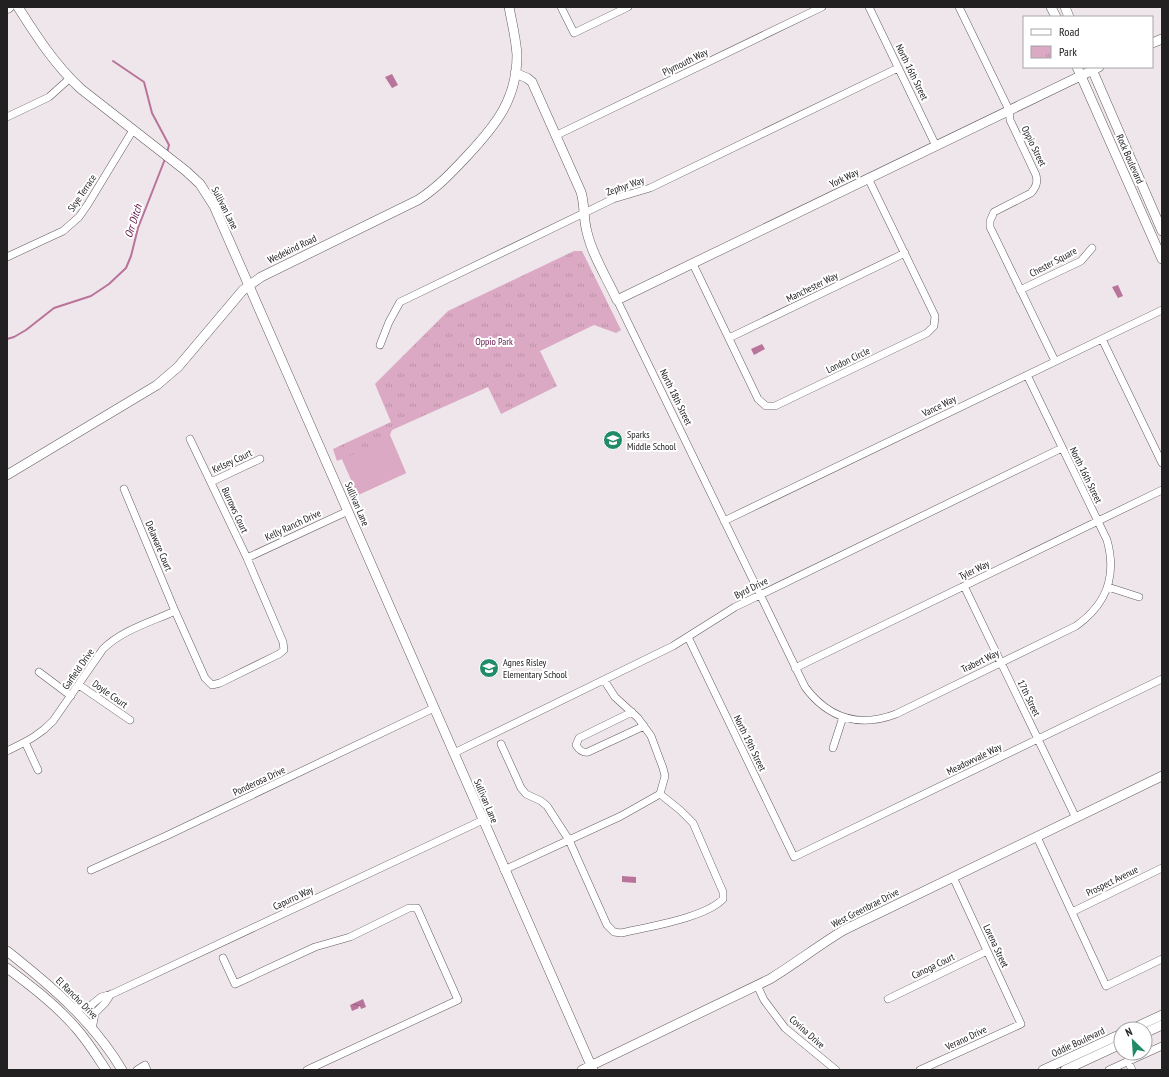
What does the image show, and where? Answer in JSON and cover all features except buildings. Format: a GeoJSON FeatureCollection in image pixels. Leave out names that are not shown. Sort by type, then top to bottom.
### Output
{"type":"FeatureCollection","features":[{"type":"Feature","properties":{"kind":"street","name":"Sullivan Lane"},"geometry":{"type":"LineString","coordinates":[[18,7],[42,44],[81,89],[186,171],[208,194],[592,1068]]}},
{"type":"Feature","properties":{"kind":"street","name":"Wedekind Road"},"geometry":{"type":"LineString","coordinates":[[7,475],[157,385],[178,367],[238,295],[261,277],[392,214],[431,192],[443,182],[495,124],[508,100],[515,73],[517,55],[516,41],[509,7]]}},
{"type":"Feature","properties":{"kind":"street"},"geometry":{"type":"LineString","coordinates":[[561,7],[574,33],[628,7]]}},
{"type":"Feature","properties":{"kind":"street","name":"Plymouth Way"},"geometry":{"type":"LineString","coordinates":[[557,136],[822,7]]}},
{"type":"Feature","properties":{"kind":"street","name":"North 16th Street"},"geometry":{"type":"LineString","coordinates":[[869,7],[936,146]]}},
{"type":"Feature","properties":{"kind":"street","name":"Oppio Street"},"geometry":{"type":"LineString","coordinates":[[959,7],[1009,110],[1010,120],[1036,175],[1036,185],[1031,193],[994,212],[990,221],[990,227],[1055,361]]}},
{"type":"Feature","properties":{"kind":"street"},"geometry":{"type":"LineString","coordinates":[[1051,7],[1056,16]]}},
{"type":"Feature","properties":{"kind":"street","name":"Zephyr Way"},"geometry":{"type":"LineString","coordinates":[[380,345],[389,322],[400,302],[618,197],[650,188],[898,68]]}},
{"type":"Feature","properties":{"kind":"street","name":"York Way"},"geometry":{"type":"LineString","coordinates":[[617,300],[1009,110],[1079,71],[1094,68]]}},
{"type":"Feature","properties":{"kind":"street","name":"Rock Boulevard"},"geometry":{"type":"LineString","coordinates":[[1094,68],[1162,231]]}},
{"type":"Feature","properties":{"kind":"street","name":"Rock Boulevard"},"geometry":{"type":"LineString","coordinates":[[1079,71],[1162,259]]}},
{"type":"Feature","properties":{"kind":"street","name":"North 18th Street"},"geometry":{"type":"LineString","coordinates":[[515,73],[532,82],[584,199],[586,231],[591,245],[795,668],[811,696],[828,710],[843,717]]}},
{"type":"Feature","properties":{"kind":"street"},"geometry":{"type":"LineString","coordinates":[[7,116],[49,97],[70,78]]}},
{"type":"Feature","properties":{"kind":"street","name":"Skye Terrace"},"geometry":{"type":"LineString","coordinates":[[7,257],[63,231],[79,217],[133,130]]}},
{"type":"Feature","properties":{"kind":"street","name":"London Circle"},"geometry":{"type":"LineString","coordinates":[[693,264],[758,399],[766,406],[775,406],[927,333],[934,326],[935,316],[868,178]]}},
{"type":"Feature","properties":{"kind":"street","name":"Chester Square"},"geometry":{"type":"LineString","coordinates":[[1020,290],[1081,261],[1092,248]]}},
{"type":"Feature","properties":{"kind":"street","name":"Manchester Way"},"geometry":{"type":"LineString","coordinates":[[729,338],[905,253]]}},
{"type":"Feature","properties":{"kind":"street","name":"Vance Way"},"geometry":{"type":"LineString","coordinates":[[724,521],[1162,310]]}},
{"type":"Feature","properties":{"kind":"street"},"geometry":{"type":"LineString","coordinates":[[1102,338],[1162,463]]}},
{"type":"Feature","properties":{"kind":"street","name":"North 16th Street"},"geometry":{"type":"LineString","coordinates":[[1027,375],[1107,540],[1110,552],[1111,574],[1108,587]]}},
{"type":"Feature","properties":{"kind":"street","name":"Burrows Court"},"geometry":{"type":"LineString","coordinates":[[190,439],[247,558],[261,591]]}},
{"type":"Feature","properties":{"kind":"street","name":"Byrd Drive"},"geometry":{"type":"LineString","coordinates":[[454,753],[673,646],[735,607],[760,594],[1062,448]]}},
{"type":"Feature","properties":{"kind":"street","name":"Kelsey Court"},"geometry":{"type":"LineString","coordinates":[[211,482],[260,459]]}},
{"type":"Feature","properties":{"kind":"street","name":"Delaware Court"},"geometry":{"type":"LineString","coordinates":[[124,488],[175,611],[205,678],[212,685],[220,683],[279,654],[284,650],[283,642],[261,591]]}},
{"type":"Feature","properties":{"kind":"street","name":"Tyler Way"},"geometry":{"type":"LineString","coordinates":[[795,668],[1162,490]]}},
{"type":"Feature","properties":{"kind":"street","name":"Kelly Ranch Drive"},"geometry":{"type":"LineString","coordinates":[[247,558],[348,511]]}},
{"type":"Feature","properties":{"kind":"street","name":"17th Street"},"geometry":{"type":"LineString","coordinates":[[964,586],[1076,818]]}},
{"type":"Feature","properties":{"kind":"street"},"geometry":{"type":"LineString","coordinates":[[1108,587],[1139,597]]}},
{"type":"Feature","properties":{"kind":"street","name":"Trabert Way"},"geometry":{"type":"LineString","coordinates":[[843,717],[865,721],[886,717],[1001,663],[1076,626],[1085,620],[1101,602],[1108,587]]}},
{"type":"Feature","properties":{"kind":"street","name":"Garfield Drive"},"geometry":{"type":"LineString","coordinates":[[7,751],[44,731],[71,696],[103,649],[115,639],[175,611]]}},
{"type":"Feature","properties":{"kind":"street","name":"North 19th Street"},"geometry":{"type":"LineString","coordinates":[[688,637],[794,857]]}},
{"type":"Feature","properties":{"kind":"street"},"geometry":{"type":"LineString","coordinates":[[39,672],[71,696]]}},
{"type":"Feature","properties":{"kind":"street","name":"Meadowvale Way"},"geometry":{"type":"LineString","coordinates":[[794,857],[1162,679]]}},
{"type":"Feature","properties":{"kind":"street"},"geometry":{"type":"LineString","coordinates":[[504,870],[621,816],[660,794],[665,776],[651,736],[632,712],[619,701],[604,680]]}},
{"type":"Feature","properties":{"kind":"street","name":"Doyle Court"},"geometry":{"type":"LineString","coordinates":[[78,685],[130,720]]}},
{"type":"Feature","properties":{"kind":"street","name":"Ponderosa Drive"},"geometry":{"type":"LineString","coordinates":[[91,870],[166,836],[434,708]]}},
{"type":"Feature","properties":{"kind":"street"},"geometry":{"type":"LineString","coordinates":[[632,712],[579,738],[576,745],[578,749],[588,752],[644,726]]}},
{"type":"Feature","properties":{"kind":"street"},"geometry":{"type":"LineString","coordinates":[[833,748],[843,717]]}},
{"type":"Feature","properties":{"kind":"street"},"geometry":{"type":"LineString","coordinates":[[25,742],[38,770]]}},
{"type":"Feature","properties":{"kind":"street"},"geometry":{"type":"LineString","coordinates":[[501,744],[521,788],[526,794],[541,801],[547,806],[569,840],[606,925],[614,932],[621,933],[684,918],[709,910],[723,899],[723,892],[693,823],[660,794]]}},
{"type":"Feature","properties":{"kind":"street","name":"West Greenbrae Drive"},"geometry":{"type":"LineString","coordinates":[[582,1070],[592,1068],[757,985],[790,967],[825,941],[844,930],[1162,776]]}},
{"type":"Feature","properties":{"kind":"street","name":"Capurro Way"},"geometry":{"type":"LineString","coordinates":[[72,1008],[90,1006],[101,997],[112,994],[482,820]]}},
{"type":"Feature","properties":{"kind":"street"},"geometry":{"type":"LineString","coordinates":[[1037,836],[1106,986],[1162,959]]}},
{"type":"Feature","properties":{"kind":"street","name":"Prospect Avenue"},"geometry":{"type":"LineString","coordinates":[[1072,912],[1162,868]]}},
{"type":"Feature","properties":{"kind":"street","name":"Lorena Street"},"geometry":{"type":"LineString","coordinates":[[953,877],[1021,1024]]}},
{"type":"Feature","properties":{"kind":"street"},"geometry":{"type":"LineString","coordinates":[[223,958],[235,984],[315,946],[350,937],[409,908],[417,908],[458,1000],[307,1070]]}},
{"type":"Feature","properties":{"kind":"street","name":"El Rancho Drive"},"geometry":{"type":"LineString","coordinates":[[7,951],[35,973],[72,1008],[105,1045],[122,1070]]}},
{"type":"Feature","properties":{"kind":"street","name":"Canoga Court"},"geometry":{"type":"LineString","coordinates":[[888,999],[987,951]]}},
{"type":"Feature","properties":{"kind":"street"},"geometry":{"type":"LineString","coordinates":[[7,968],[42,994],[76,1028],[106,1070]]}},
{"type":"Feature","properties":{"kind":"street","name":"Covina Drive"},"geometry":{"type":"LineString","coordinates":[[757,985],[764,1000],[786,1028],[836,1070]]}},
{"type":"Feature","properties":{"kind":"street","name":"Capurro Way"},"geometry":{"type":"LineString","coordinates":[[92,1030],[95,1013],[112,994]]}},
{"type":"Feature","properties":{"kind":"street"},"geometry":{"type":"LineString","coordinates":[[1149,1021],[1162,1015]]}},
{"type":"Feature","properties":{"kind":"street","name":"Verano Drive"},"geometry":{"type":"LineString","coordinates":[[920,1070],[1021,1024]]}},
{"type":"Feature","properties":{"kind":"street"},"geometry":{"type":"LineString","coordinates":[[76,1028],[84,1029],[98,1043],[105,1045]]}},
{"type":"Feature","properties":{"kind":"street","name":"Oddie Boulevard"},"geometry":{"type":"LineString","coordinates":[[1043,1070],[1113,1038]]}},
{"type":"Feature","properties":{"kind":"street","name":"Oddie Boulevard"},"geometry":{"type":"LineString","coordinates":[[1065,1070],[1113,1048]]}},
{"type":"Feature","properties":{"kind":"street"},"geometry":{"type":"LineString","coordinates":[[1109,1070],[1128,1061],[1132,1070]]}},
{"type":"Feature","properties":{"kind":"street"},"geometry":{"type":"LineString","coordinates":[[137,1070],[145,1065],[147,1070]]}},
{"type":"Feature","properties":{"kind":"green space","name":"Oppio Park"},"geometry":{"type":"Polygon","coordinates":[[[574,251],[582,251],[621,330],[616,333],[594,325],[540,351],[557,386],[501,414],[488,387],[392,430],[390,435],[406,473],[358,495],[342,459],[337,461],[333,449],[391,422],[375,384],[448,311],[574,251]]]}},
{"type":"Feature","properties":{"kind":"green space"},"geometry":{"type":"Polygon","coordinates":[[[391,438],[406,473],[358,495],[342,459],[391,438]]]}},
{"type":"Feature","properties":{"kind":"water"},"geometry":{"type":"Polygon","coordinates":[[[392,74],[398,85],[392,88],[385,77],[392,74]]]}},
{"type":"Feature","properties":{"kind":"water"},"geometry":{"type":"Polygon","coordinates":[[[1118,285],[1123,296],[1118,298],[1112,287],[1118,285]]]}},
{"type":"Feature","properties":{"kind":"water"},"geometry":{"type":"Polygon","coordinates":[[[762,344],[765,349],[754,355],[751,349],[762,344]]]}},
{"type":"Feature","properties":{"kind":"water"},"geometry":{"type":"Polygon","coordinates":[[[622,876],[636,877],[636,883],[622,882],[622,876]]]}},
{"type":"Feature","properties":{"kind":"water"},"geometry":{"type":"Polygon","coordinates":[[[363,999],[366,1007],[361,1009],[360,1006],[352,1011],[350,1005],[363,999]]]}},
{"type":"Feature","properties":{"kind":"waterway","name":"Orr Ditch"},"geometry":{"type":"LineString","coordinates":[[113,61],[144,82],[152,113],[169,145],[167,153]]}},
{"type":"Feature","properties":{"kind":"waterway","name":"Orr Ditch"},"geometry":{"type":"LineString","coordinates":[[7,339],[26,330],[54,308],[91,296],[109,284],[126,268],[131,256],[138,228],[165,159]]}},
{"type":"Feature","properties":{"kind":"place","name":"Sparks Middle School"},"geometry":{"type":"Point","coordinates":[613,440]}},
{"type":"Feature","properties":{"kind":"place","name":"Agnes Risley Elementary School"},"geometry":{"type":"Point","coordinates":[489,668]}}]}
